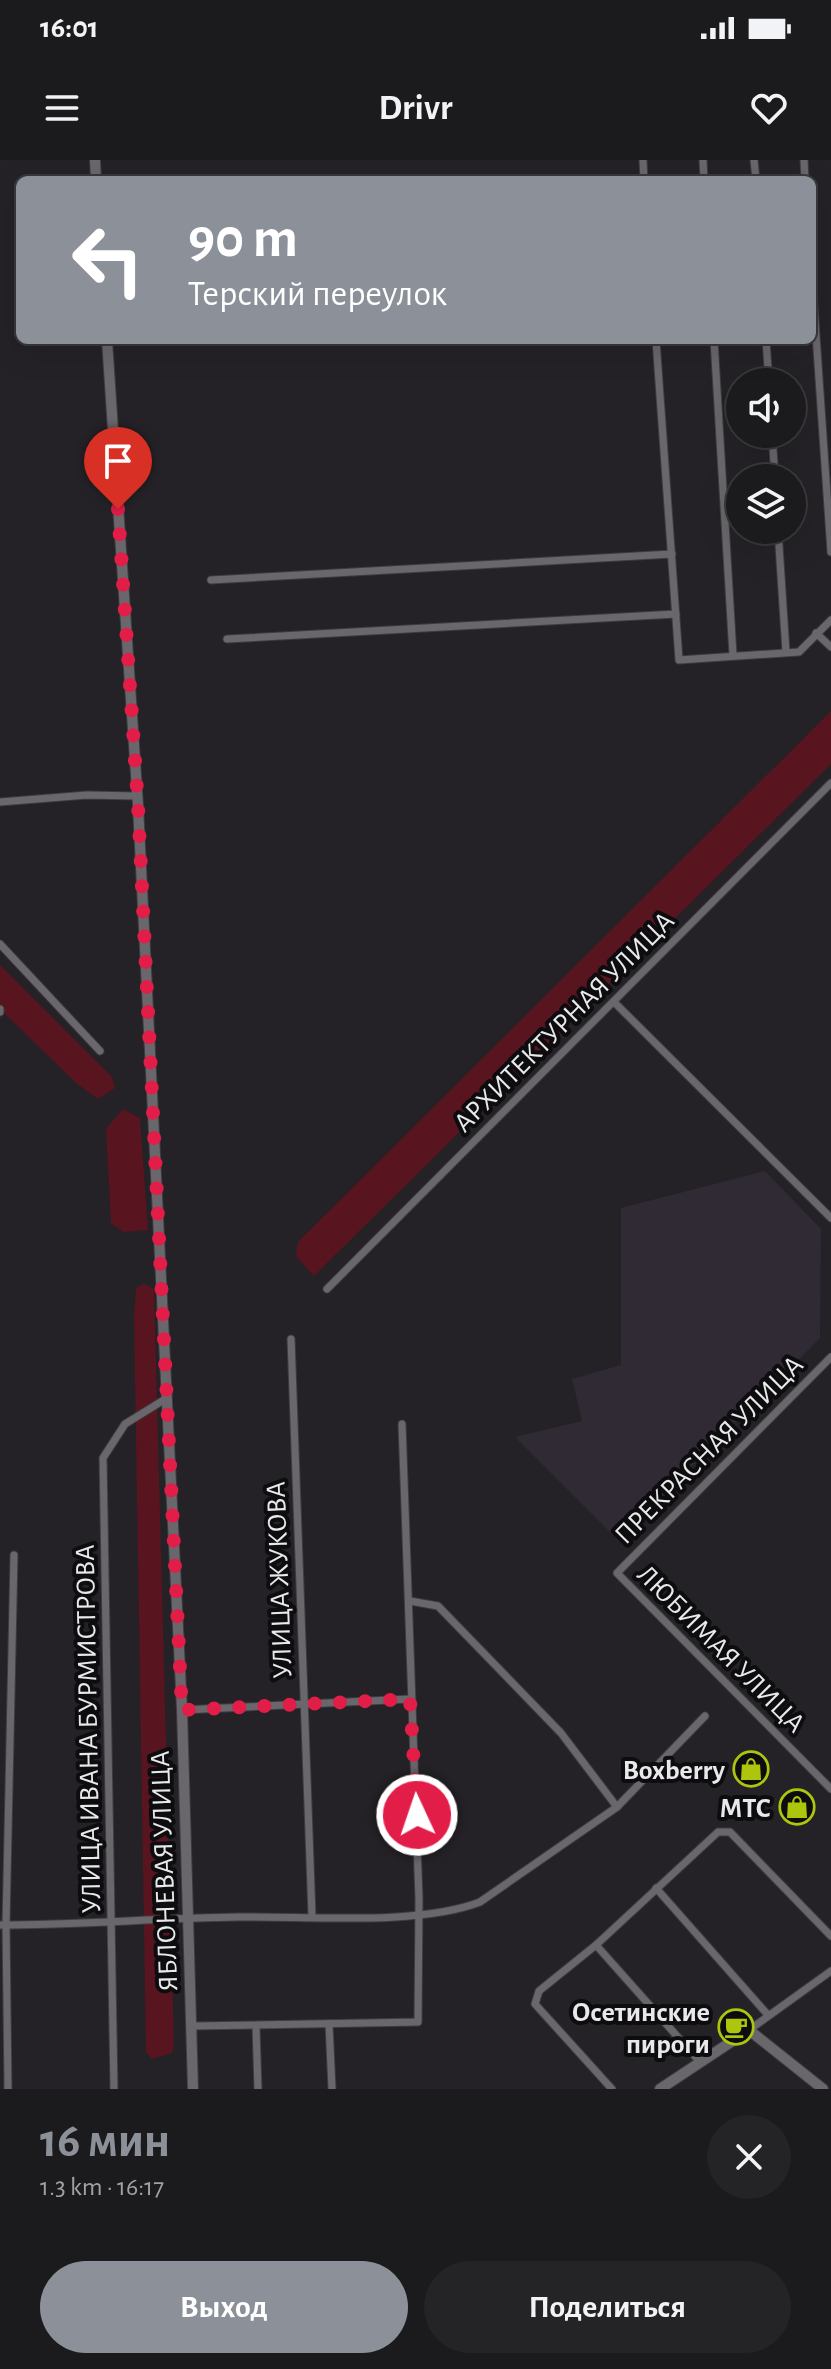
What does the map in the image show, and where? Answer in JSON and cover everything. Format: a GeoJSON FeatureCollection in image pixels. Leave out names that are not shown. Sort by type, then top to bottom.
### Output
{"type":"FeatureCollection","features":[{"type":"Feature","properties":{"kind":"street"},"geometry":{"type":"LineString","coordinates":[[816,335],[831,552]]}},
{"type":"Feature","properties":{"kind":"street","name":"ЯБЛОНЕВАЯ УЛИЦА"},"geometry":{"type":"LineString","coordinates":[[107,344],[137,796],[156,1172],[182,1710],[193,2089]]}},
{"type":"Feature","properties":{"kind":"street"},"geometry":{"type":"LineString","coordinates":[[656,344],[679,660],[799,652],[831,620]]}},
{"type":"Feature","properties":{"kind":"street"},"geometry":{"type":"LineString","coordinates":[[714,344],[733,655]]}},
{"type":"Feature","properties":{"kind":"street"},"geometry":{"type":"LineString","coordinates":[[766,344],[768,368]]}},
{"type":"Feature","properties":{"kind":"street"},"geometry":{"type":"LineString","coordinates":[[779,544],[786,652]]}},
{"type":"Feature","properties":{"kind":"street"},"geometry":{"type":"LineString","coordinates":[[211,580],[672,554]]}},
{"type":"Feature","properties":{"kind":"street"},"geometry":{"type":"LineString","coordinates":[[227,639],[676,614]]}},
{"type":"Feature","properties":{"kind":"street"},"geometry":{"type":"LineString","coordinates":[[816,633],[831,647]]}},
{"type":"Feature","properties":{"kind":"street","name":"АРХИТЕКТУРНАЯ УЛИЦА"},"geometry":{"type":"LineString","coordinates":[[327,1289],[831,783]]}},
{"type":"Feature","properties":{"kind":"street"},"geometry":{"type":"LineString","coordinates":[[0,802],[87,795],[137,796]]}},
{"type":"Feature","properties":{"kind":"street"},"geometry":{"type":"LineString","coordinates":[[0,944],[100,1051]]}},
{"type":"Feature","properties":{"kind":"street"},"geometry":{"type":"LineString","coordinates":[[614,1002],[831,1218]]}},
{"type":"Feature","properties":{"kind":"street","name":"УЛИЦА ЖУКОВА"},"geometry":{"type":"LineString","coordinates":[[291,1339],[312,1916]]}},
{"type":"Feature","properties":{"kind":"street","name":"ПРЕКРАСНАЯ УЛИЦА"},"geometry":{"type":"LineString","coordinates":[[617,1573],[831,1357]]}},
{"type":"Feature","properties":{"kind":"street","name":"УЛИЦА ИВАНА БУРМИСТРОВА"},"geometry":{"type":"LineString","coordinates":[[114,2089],[114,1920],[103,1458],[125,1424],[167,1398]]}},
{"type":"Feature","properties":{"kind":"street"},"geometry":{"type":"LineString","coordinates":[[193,2026],[418,2022],[417,1815],[410,1699],[410,1601],[402,1424]]}},
{"type":"Feature","properties":{"kind":"street"},"geometry":{"type":"LineString","coordinates":[[8,2089],[3,1925],[14,1555]]}},
{"type":"Feature","properties":{"kind":"street","name":"ЛЮБИМАЯ УЛИЦА"},"geometry":{"type":"LineString","coordinates":[[617,1573],[831,1789]]}},
{"type":"Feature","properties":{"kind":"street"},"geometry":{"type":"LineString","coordinates":[[410,1601],[438,1606],[561,1733],[617,1807]]}},
{"type":"Feature","properties":{"kind":"street"},"geometry":{"type":"LineString","coordinates":[[182,1710],[410,1699]]}},
{"type":"Feature","properties":{"kind":"street"},"geometry":{"type":"LineString","coordinates":[[3,1925],[188,1917],[450,1912],[480,1902],[617,1807],[705,1716]]}},
{"type":"Feature","properties":{"kind":"street"},"geometry":{"type":"LineString","coordinates":[[612,2089],[535,2004],[539,1991],[596,1945],[718,1832],[725,1830],[831,1936]]}},
{"type":"Feature","properties":{"kind":"street"},"geometry":{"type":"LineString","coordinates":[[656,1888],[768,2015]]}},
{"type":"Feature","properties":{"kind":"street"},"geometry":{"type":"LineString","coordinates":[[596,1945],[700,2062]]}},
{"type":"Feature","properties":{"kind":"street"},"geometry":{"type":"LineString","coordinates":[[660,2089],[831,1971]]}},
{"type":"Feature","properties":{"kind":"street"},"geometry":{"type":"LineString","coordinates":[[329,2024],[332,2089]]}},
{"type":"Feature","properties":{"kind":"street"},"geometry":{"type":"LineString","coordinates":[[256,2026],[258,2089]]}},
{"type":"Feature","properties":{"kind":"street"},"geometry":{"type":"LineString","coordinates":[[749,2030],[823,2089]]}},
{"type":"Feature","properties":{"kind":"shaded area"},"geometry":{"type":"Polygon","coordinates":[[[831,711],[831,764],[314,1276],[296,1256],[298,1242],[831,711]]]}},
{"type":"Feature","properties":{"kind":"shaded area"},"geometry":{"type":"Polygon","coordinates":[[[0,965],[112,1077],[115,1088],[98,1099],[76,1083],[0,1009],[0,965]]]}},
{"type":"Feature","properties":{"kind":"shaded area"},"geometry":{"type":"Polygon","coordinates":[[[123,1109],[140,1118],[148,1230],[123,1232],[111,1223],[106,1129],[123,1109]]]}},
{"type":"Feature","properties":{"kind":"shaded area"},"geometry":{"type":"Polygon","coordinates":[[[765,1171],[821,1229],[820,1338],[618,1540],[515,1437],[582,1421],[572,1379],[621,1365],[621,1208],[765,1171]]]}},
{"type":"Feature","properties":{"kind":"shaded area"},"geometry":{"type":"Polygon","coordinates":[[[144,1284],[154,1289],[174,2043],[172,2053],[152,2059],[146,2052],[134,1316],[136,1288],[144,1284]]]}},
{"type":"Feature","properties":{"kind":"place","name":"Boxberry"},"geometry":{"type":"Point","coordinates":[751,1769]}},
{"type":"Feature","properties":{"kind":"place","name":"МТС"},"geometry":{"type":"Point","coordinates":[797,1807]}},
{"type":"Feature","properties":{"kind":"place","name":"Осетинские пироги"},"geometry":{"type":"Point","coordinates":[736,2027]}},
{"type":"Feature","properties":{"kind":"route"},"geometry":{"type":"LineString","coordinates":[[118,509],[138,805],[182,1710],[410,1699],[417,1815]]}}]}
